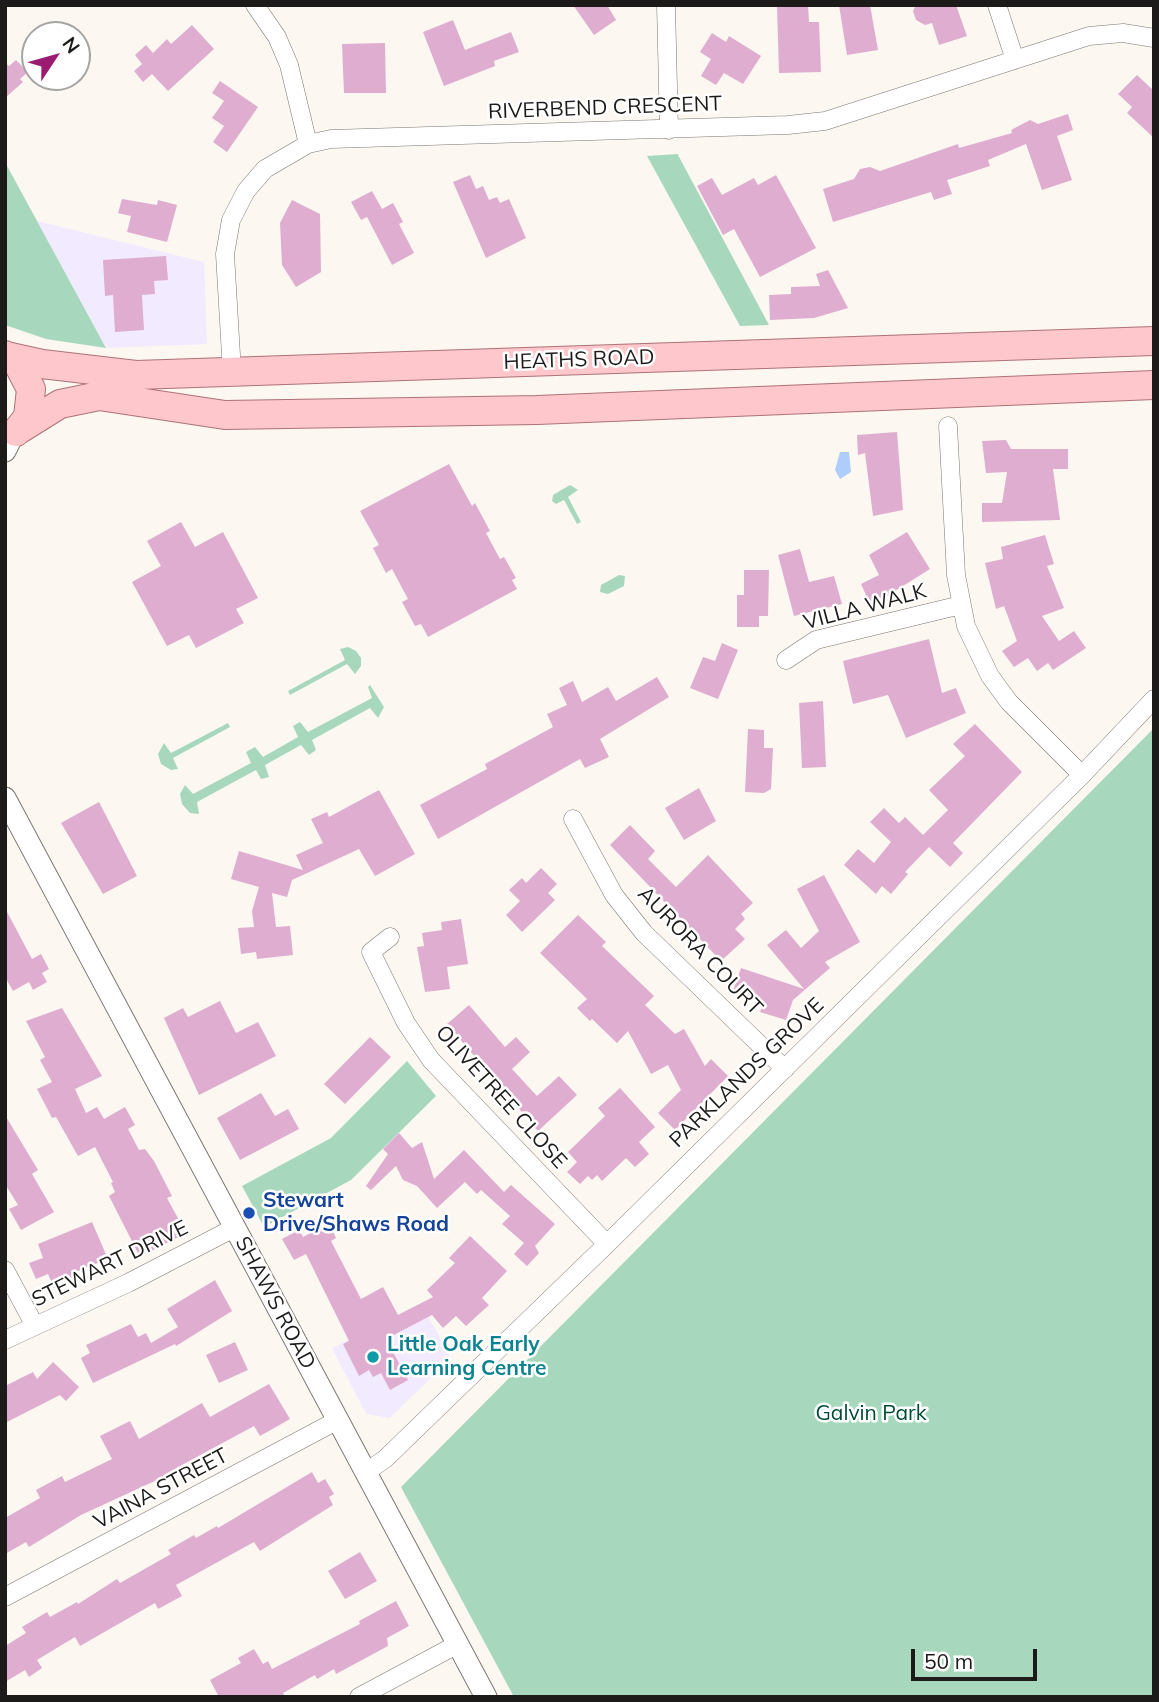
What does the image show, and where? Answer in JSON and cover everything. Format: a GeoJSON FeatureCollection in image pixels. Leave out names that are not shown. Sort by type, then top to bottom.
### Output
{"type":"FeatureCollection","features":[{"type":"Feature","properties":{"kind":"main road","name":"HEATHS ROAD"},"geometry":{"type":"LineString","coordinates":[[6,356],[43,364],[136,375],[1154,341]]}},
{"type":"Feature","properties":{"kind":"main road"},"geometry":{"type":"LineString","coordinates":[[6,356],[26,375],[31,389],[28,417],[11,439]]}},
{"type":"Feature","properties":{"kind":"main road"},"geometry":{"type":"LineString","coordinates":[[11,439],[60,404],[99,396],[225,415],[537,410],[1154,386]]}},
{"type":"Feature","properties":{"kind":"street"},"geometry":{"type":"LineString","coordinates":[[255,5],[277,37],[289,65],[309,144]]}},
{"type":"Feature","properties":{"kind":"street"},"geometry":{"type":"LineString","coordinates":[[666,5],[669,130]]}},
{"type":"Feature","properties":{"kind":"street"},"geometry":{"type":"LineString","coordinates":[[997,5],[1015,60]]}},
{"type":"Feature","properties":{"kind":"street","name":"RIVERBEND CRESCENT"},"geometry":{"type":"LineString","coordinates":[[232,372],[225,254],[231,220],[246,191],[265,169],[309,144],[331,139],[669,130],[825,121],[1099,34],[1123,33],[1154,38]]}},
{"type":"Feature","properties":{"kind":"street"},"geometry":{"type":"LineString","coordinates":[[948,426],[956,575],[961,605],[978,654],[1009,702],[1082,775]]}},
{"type":"Feature","properties":{"kind":"street","name":"VILLA WALK"},"geometry":{"type":"LineString","coordinates":[[786,660],[816,640],[961,605]]}},
{"type":"Feature","properties":{"kind":"street","name":"PARKLANDS GROVE"},"geometry":{"type":"LineString","coordinates":[[366,1472],[385,1459],[607,1244],[1082,775],[1154,699]]}},
{"type":"Feature","properties":{"kind":"street","name":"SHAWS ROAD"},"geometry":{"type":"LineString","coordinates":[[5,797],[486,1697]]}},
{"type":"Feature","properties":{"kind":"street","name":"AURORA COURT"},"geometry":{"type":"LineString","coordinates":[[573,819],[614,895],[644,933],[785,1069]]}},
{"type":"Feature","properties":{"kind":"street","name":"OLIVETREE CLOSE"},"geometry":{"type":"LineString","coordinates":[[390,937],[371,952],[406,1023],[431,1060],[607,1244]]}},
{"type":"Feature","properties":{"kind":"street","name":"STEWART DRIVE"},"geometry":{"type":"LineString","coordinates":[[5,1340],[128,1283],[234,1228]]}},
{"type":"Feature","properties":{"kind":"street"},"geometry":{"type":"LineString","coordinates":[[5,1269],[36,1326]]}},
{"type":"Feature","properties":{"kind":"street","name":"VAINA STREET"},"geometry":{"type":"LineString","coordinates":[[5,1597],[338,1420]]}},
{"type":"Feature","properties":{"kind":"street"},"geometry":{"type":"LineString","coordinates":[[359,1697],[458,1644]]}},
{"type":"Feature","properties":{"kind":"shaded area"},"geometry":{"type":"Polygon","coordinates":[[[37,221],[204,262],[207,344],[106,348],[37,221]]]}},
{"type":"Feature","properties":{"kind":"shaded area"},"geometry":{"type":"Polygon","coordinates":[[[421,1303],[451,1358],[390,1418],[366,1414],[332,1348],[421,1303]]]}},
{"type":"Feature","properties":{"kind":"green space"},"geometry":{"type":"Polygon","coordinates":[[[678,154],[769,325],[740,326],[647,156],[678,154]]]}},
{"type":"Feature","properties":{"kind":"green space"},"geometry":{"type":"Polygon","coordinates":[[[5,162],[106,348],[46,339],[5,325],[5,162]]]}},
{"type":"Feature","properties":{"kind":"green space"},"geometry":{"type":"Polygon","coordinates":[[[570,485],[578,490],[568,497],[581,522],[577,524],[564,500],[556,504],[552,501],[553,495],[570,485]]]}},
{"type":"Feature","properties":{"kind":"green space"},"geometry":{"type":"Polygon","coordinates":[[[619,575],[625,576],[624,586],[608,594],[600,592],[601,585],[619,575]]]}},
{"type":"Feature","properties":{"kind":"green space"},"geometry":{"type":"Polygon","coordinates":[[[348,647],[356,651],[361,658],[361,666],[355,674],[347,664],[290,695],[288,691],[345,660],[340,649],[348,647]]]}},
{"type":"Feature","properties":{"kind":"green space"},"geometry":{"type":"Polygon","coordinates":[[[370,685],[384,707],[378,718],[370,708],[312,740],[316,750],[309,755],[301,745],[265,765],[269,777],[261,779],[256,770],[197,802],[199,814],[190,813],[182,804],[180,794],[185,785],[193,794],[251,763],[246,752],[255,747],[263,757],[298,737],[293,726],[300,722],[308,732],[372,698],[368,687],[370,685]]]}},
{"type":"Feature","properties":{"kind":"green space"},"geometry":{"type":"Polygon","coordinates":[[[228,723],[230,727],[173,758],[178,769],[171,770],[161,764],[158,754],[164,743],[171,753],[228,723]]]}},
{"type":"Feature","properties":{"kind":"green space","name":"Galvin Park"},"geometry":{"type":"Polygon","coordinates":[[[1154,728],[1154,1697],[514,1697],[401,1487],[1154,728]]]}},
{"type":"Feature","properties":{"kind":"green space"},"geometry":{"type":"Polygon","coordinates":[[[407,1061],[436,1096],[351,1180],[264,1227],[242,1186],[331,1138],[407,1061]]]}},
{"type":"Feature","properties":{"kind":"water"},"geometry":{"type":"Polygon","coordinates":[[[840,452],[849,452],[851,472],[840,479],[835,470],[840,452]]]}},
{"type":"Feature","properties":{"kind":"building"},"geometry":{"type":"Polygon","coordinates":[[[573,5],[607,5],[616,20],[594,35],[573,5]]]}},
{"type":"Feature","properties":{"kind":"building"},"geometry":{"type":"Polygon","coordinates":[[[808,5],[809,22],[819,22],[821,72],[779,73],[777,6],[808,5]]]}},
{"type":"Feature","properties":{"kind":"building"},"geometry":{"type":"Polygon","coordinates":[[[839,5],[870,5],[878,50],[847,55],[839,5]]]}},
{"type":"Feature","properties":{"kind":"building"},"geometry":{"type":"Polygon","coordinates":[[[916,5],[956,5],[967,36],[939,45],[932,23],[925,25],[916,20],[913,11],[916,5]]]}},
{"type":"Feature","properties":{"kind":"building"},"geometry":{"type":"Polygon","coordinates":[[[453,20],[465,50],[511,32],[519,52],[494,61],[495,66],[444,86],[423,32],[453,20]]]}},
{"type":"Feature","properties":{"kind":"building"},"geometry":{"type":"Polygon","coordinates":[[[192,25],[214,49],[168,91],[152,74],[143,82],[134,71],[142,64],[135,55],[146,45],[153,53],[167,39],[171,44],[192,25]]]}},
{"type":"Feature","properties":{"kind":"building"},"geometry":{"type":"Polygon","coordinates":[[[712,33],[726,42],[729,36],[761,56],[743,84],[724,73],[716,85],[701,76],[711,59],[700,52],[712,33]]]}},
{"type":"Feature","properties":{"kind":"building"},"geometry":{"type":"Polygon","coordinates":[[[385,43],[386,93],[344,93],[342,44],[385,43]]]}},
{"type":"Feature","properties":{"kind":"building"},"geometry":{"type":"Polygon","coordinates":[[[16,60],[21,65],[21,84],[5,98],[5,63],[9,66],[16,60]]]}},
{"type":"Feature","properties":{"kind":"building"},"geometry":{"type":"Polygon","coordinates":[[[1137,75],[1154,91],[1154,138],[1127,113],[1132,107],[1118,94],[1137,75]]]}},
{"type":"Feature","properties":{"kind":"building"},"geometry":{"type":"Polygon","coordinates":[[[220,81],[258,107],[227,152],[213,142],[224,126],[212,118],[224,101],[212,93],[220,81]]]}},
{"type":"Feature","properties":{"kind":"building"},"geometry":{"type":"Polygon","coordinates":[[[1068,114],[1073,130],[1057,136],[1072,180],[1042,190],[1026,144],[988,160],[990,166],[947,180],[952,194],[934,200],[931,192],[833,222],[823,189],[854,179],[860,169],[870,167],[880,171],[958,144],[959,148],[1012,133],[1011,130],[1030,120],[1038,124],[1068,114]]]}},
{"type":"Feature","properties":{"kind":"building"},"geometry":{"type":"Polygon","coordinates":[[[470,175],[476,189],[483,186],[489,200],[497,197],[500,203],[509,199],[526,238],[486,258],[453,182],[470,175]]]}},
{"type":"Feature","properties":{"kind":"building"},"geometry":{"type":"Polygon","coordinates":[[[776,175],[816,248],[760,277],[734,229],[723,235],[697,186],[712,178],[722,195],[754,178],[758,185],[776,175]]]}},
{"type":"Feature","properties":{"kind":"building"},"geometry":{"type":"Polygon","coordinates":[[[372,191],[382,209],[393,203],[403,222],[399,224],[414,253],[392,265],[367,217],[361,220],[351,202],[372,191]]]}},
{"type":"Feature","properties":{"kind":"building"},"geometry":{"type":"Polygon","coordinates":[[[122,199],[157,205],[158,200],[177,205],[167,242],[127,232],[131,216],[118,213],[122,199]]]}},
{"type":"Feature","properties":{"kind":"building"},"geometry":{"type":"Polygon","coordinates":[[[292,200],[320,214],[321,272],[296,287],[282,265],[280,223],[292,200]]]}},
{"type":"Feature","properties":{"kind":"building"},"geometry":{"type":"Polygon","coordinates":[[[166,256],[168,280],[154,281],[155,294],[142,295],[144,330],[115,332],[113,295],[105,296],[103,260],[166,256]]]}},
{"type":"Feature","properties":{"kind":"building"},"geometry":{"type":"Polygon","coordinates":[[[828,270],[848,308],[814,318],[770,320],[769,295],[791,294],[791,287],[820,286],[816,274],[828,270]]]}},
{"type":"Feature","properties":{"kind":"building"},"geometry":{"type":"Polygon","coordinates":[[[897,432],[903,510],[873,516],[865,453],[858,455],[857,435],[897,432]]]}},
{"type":"Feature","properties":{"kind":"building"},"geometry":{"type":"Polygon","coordinates":[[[1006,440],[1011,449],[1068,449],[1068,469],[1053,469],[1060,520],[982,522],[982,503],[1002,503],[1007,472],[986,473],[982,441],[1006,440]]]}},
{"type":"Feature","properties":{"kind":"building"},"geometry":{"type":"Polygon","coordinates":[[[449,464],[472,506],[475,503],[490,531],[486,533],[500,559],[504,557],[516,578],[512,580],[517,589],[428,637],[421,624],[415,626],[402,602],[408,599],[392,569],[386,573],[373,548],[379,545],[360,511],[449,464]]]}},
{"type":"Feature","properties":{"kind":"building"},"geometry":{"type":"Polygon","coordinates":[[[181,522],[195,547],[223,532],[258,598],[236,609],[244,623],[196,648],[189,635],[167,646],[132,582],[161,566],[147,541],[181,522]]]}},
{"type":"Feature","properties":{"kind":"building"},"geometry":{"type":"Polygon","coordinates":[[[907,532],[930,569],[871,606],[861,584],[879,575],[869,555],[907,532]]]}},
{"type":"Feature","properties":{"kind":"building"},"geometry":{"type":"Polygon","coordinates":[[[1045,535],[1054,564],[1047,566],[1064,608],[1042,616],[1059,641],[1074,631],[1086,648],[1053,670],[1048,663],[1037,671],[1028,658],[1014,667],[1002,651],[1017,641],[1004,606],[996,609],[985,563],[1003,559],[1001,547],[1045,535]]]}},
{"type":"Feature","properties":{"kind":"building"},"geometry":{"type":"Polygon","coordinates":[[[800,549],[809,582],[834,576],[842,604],[794,616],[778,555],[800,549]]]}},
{"type":"Feature","properties":{"kind":"building"},"geometry":{"type":"Polygon","coordinates":[[[744,570],[769,570],[768,616],[759,616],[759,627],[737,627],[737,595],[744,595],[744,570]]]}},
{"type":"Feature","properties":{"kind":"building"},"geometry":{"type":"Polygon","coordinates":[[[929,639],[942,693],[956,688],[966,713],[906,738],[888,695],[853,704],[843,661],[929,639]]]}},
{"type":"Feature","properties":{"kind":"building"},"geometry":{"type":"Polygon","coordinates":[[[722,643],[738,650],[718,699],[690,688],[703,657],[715,661],[722,643]]]}},
{"type":"Feature","properties":{"kind":"building"},"geometry":{"type":"Polygon","coordinates":[[[657,677],[669,697],[600,739],[609,757],[585,768],[580,759],[438,839],[420,805],[487,769],[485,764],[553,727],[547,714],[567,705],[559,688],[573,681],[582,702],[608,687],[616,701],[657,677]]]}},
{"type":"Feature","properties":{"kind":"building"},"geometry":{"type":"Polygon","coordinates":[[[823,701],[826,767],[802,768],[799,703],[823,701]]]}},
{"type":"Feature","properties":{"kind":"building"},"geometry":{"type":"Polygon","coordinates":[[[975,724],[1022,772],[953,843],[963,853],[950,867],[929,847],[905,872],[908,874],[891,894],[882,886],[876,894],[844,865],[858,849],[874,863],[891,842],[870,822],[884,808],[899,823],[905,817],[923,835],[948,810],[929,790],[965,756],[953,744],[975,724]]]}},
{"type":"Feature","properties":{"kind":"building"},"geometry":{"type":"Polygon","coordinates":[[[748,729],[764,730],[764,748],[773,748],[771,789],[764,793],[745,792],[748,729]]]}},
{"type":"Feature","properties":{"kind":"building"},"geometry":{"type":"Polygon","coordinates":[[[699,788],[716,821],[684,840],[665,808],[699,788]]]}},
{"type":"Feature","properties":{"kind":"building"},"geometry":{"type":"Polygon","coordinates":[[[379,790],[415,854],[375,876],[359,849],[292,880],[287,897],[272,893],[276,927],[290,926],[293,955],[257,959],[256,952],[241,954],[238,928],[254,927],[252,911],[259,887],[231,879],[239,851],[303,870],[296,855],[323,843],[311,819],[327,812],[329,817],[379,790]]]}},
{"type":"Feature","properties":{"kind":"building"},"geometry":{"type":"Polygon","coordinates":[[[99,802],[137,876],[103,894],[61,823],[99,802]]]}},
{"type":"Feature","properties":{"kind":"building"},"geometry":{"type":"Polygon","coordinates":[[[630,825],[655,851],[648,859],[676,887],[708,855],[753,903],[741,914],[745,919],[735,929],[745,939],[721,961],[610,845],[630,825]]]}},
{"type":"Feature","properties":{"kind":"building"},"geometry":{"type":"Polygon","coordinates":[[[541,868],[557,884],[548,893],[555,900],[522,932],[506,915],[520,901],[509,890],[522,878],[526,883],[541,868]]]}},
{"type":"Feature","properties":{"kind":"building"},"geometry":{"type":"Polygon","coordinates":[[[824,875],[860,942],[825,962],[830,968],[793,1000],[786,1020],[760,1012],[764,1001],[733,991],[741,968],[804,989],[767,945],[786,930],[801,948],[819,931],[797,889],[824,875]]]}},
{"type":"Feature","properties":{"kind":"building"},"geometry":{"type":"Polygon","coordinates":[[[5,908],[32,959],[41,954],[49,969],[42,973],[47,982],[33,990],[29,982],[13,991],[5,977],[5,908]]]}},
{"type":"Feature","properties":{"kind":"building"},"geometry":{"type":"Polygon","coordinates":[[[578,915],[606,942],[602,946],[654,996],[645,1005],[675,1034],[684,1029],[705,1066],[711,1059],[728,1076],[675,1130],[658,1113],[681,1090],[668,1065],[651,1074],[628,1031],[617,1043],[592,1019],[590,1021],[577,1008],[587,999],[540,953],[578,915]]]}},
{"type":"Feature","properties":{"kind":"building"},"geometry":{"type":"Polygon","coordinates":[[[461,919],[468,964],[447,967],[450,989],[425,992],[417,947],[424,946],[422,933],[442,930],[441,922],[461,919]]]}},
{"type":"Feature","properties":{"kind":"building"},"geometry":{"type":"Polygon","coordinates":[[[220,1001],[236,1033],[258,1022],[276,1056],[199,1095],[164,1018],[183,1008],[188,1017],[220,1001]]]}},
{"type":"Feature","properties":{"kind":"building"},"geometry":{"type":"Polygon","coordinates":[[[469,1005],[505,1047],[516,1037],[530,1052],[512,1069],[537,1096],[559,1076],[577,1095],[538,1131],[447,1024],[469,1005]]]}},
{"type":"Feature","properties":{"kind":"building"},"geometry":{"type":"Polygon","coordinates":[[[62,1008],[102,1076],[75,1089],[86,1113],[97,1107],[104,1119],[125,1107],[135,1125],[128,1129],[139,1150],[145,1149],[154,1161],[172,1196],[167,1198],[186,1233],[140,1257],[109,1196],[115,1192],[111,1183],[113,1182],[95,1147],[78,1156],[56,1117],[52,1118],[37,1089],[52,1082],[40,1060],[45,1057],[26,1021],[62,1008]]]}},
{"type":"Feature","properties":{"kind":"building"},"geometry":{"type":"Polygon","coordinates":[[[370,1037],[391,1057],[345,1104],[324,1084],[370,1037]]]}},
{"type":"Feature","properties":{"kind":"building"},"geometry":{"type":"Polygon","coordinates":[[[620,1088],[655,1127],[639,1142],[649,1154],[635,1167],[626,1158],[602,1181],[597,1175],[592,1180],[588,1176],[580,1184],[567,1172],[577,1162],[568,1152],[605,1116],[598,1108],[620,1088]]]}},
{"type":"Feature","properties":{"kind":"building"},"geometry":{"type":"Polygon","coordinates":[[[261,1093],[275,1116],[288,1109],[299,1129],[240,1160],[217,1118],[261,1093]]]}},
{"type":"Feature","properties":{"kind":"building"},"geometry":{"type":"Polygon","coordinates":[[[5,1115],[38,1170],[32,1174],[54,1212],[21,1230],[9,1209],[18,1205],[5,1184],[5,1115]]]}},
{"type":"Feature","properties":{"kind":"building"},"geometry":{"type":"Polygon","coordinates":[[[399,1133],[412,1148],[422,1142],[434,1179],[464,1150],[504,1192],[511,1185],[555,1224],[535,1246],[539,1253],[527,1266],[514,1254],[524,1243],[502,1224],[510,1216],[481,1190],[477,1194],[465,1182],[437,1208],[417,1186],[403,1180],[396,1166],[371,1190],[366,1186],[388,1154],[383,1149],[399,1133]]]}},
{"type":"Feature","properties":{"kind":"building"},"geometry":{"type":"Polygon","coordinates":[[[92,1222],[108,1259],[73,1273],[75,1280],[54,1288],[48,1274],[36,1279],[29,1263],[43,1258],[38,1244],[92,1222]]]}},
{"type":"Feature","properties":{"kind":"building"},"geometry":{"type":"Polygon","coordinates":[[[329,1223],[336,1238],[331,1241],[361,1299],[383,1287],[398,1315],[433,1297],[427,1290],[455,1263],[449,1258],[470,1236],[507,1271],[482,1298],[489,1305],[466,1326],[456,1316],[443,1328],[432,1315],[386,1339],[408,1380],[390,1390],[381,1373],[373,1377],[369,1370],[359,1376],[343,1344],[349,1341],[306,1254],[294,1260],[282,1239],[299,1230],[303,1237],[329,1223]]]}},
{"type":"Feature","properties":{"kind":"building"},"geometry":{"type":"Polygon","coordinates":[[[215,1280],[232,1311],[176,1346],[175,1344],[93,1383],[81,1358],[90,1353],[86,1345],[131,1324],[138,1337],[146,1333],[151,1343],[178,1327],[167,1309],[215,1280]]]}},
{"type":"Feature","properties":{"kind":"building"},"geometry":{"type":"Polygon","coordinates":[[[235,1342],[248,1370],[219,1383],[206,1355],[235,1342]]]}},
{"type":"Feature","properties":{"kind":"building"},"geometry":{"type":"Polygon","coordinates":[[[53,1362],[79,1387],[66,1401],[60,1395],[5,1423],[5,1386],[33,1372],[37,1379],[53,1362]]]}},
{"type":"Feature","properties":{"kind":"building"},"geometry":{"type":"Polygon","coordinates":[[[269,1384],[290,1419],[260,1436],[254,1426],[169,1472],[170,1474],[81,1515],[29,1547],[26,1542],[5,1554],[5,1518],[40,1498],[36,1490],[62,1476],[65,1482],[112,1459],[100,1436],[130,1421],[139,1439],[202,1403],[210,1417],[269,1384]]]}},
{"type":"Feature","properties":{"kind":"building"},"geometry":{"type":"Polygon","coordinates":[[[312,1472],[318,1483],[325,1479],[334,1494],[329,1497],[333,1505],[260,1551],[254,1542],[176,1585],[182,1596],[158,1609],[155,1603],[80,1646],[75,1637],[37,1660],[42,1668],[29,1677],[25,1670],[5,1682],[5,1646],[26,1633],[22,1627],[47,1612],[50,1617],[77,1602],[78,1604],[117,1579],[120,1583],[171,1554],[168,1550],[194,1535],[196,1538],[217,1526],[218,1528],[312,1472]]]}},
{"type":"Feature","properties":{"kind":"building"},"geometry":{"type":"Polygon","coordinates":[[[360,1552],[377,1581],[345,1599],[328,1571],[360,1552]]]}},
{"type":"Feature","properties":{"kind":"building"},"geometry":{"type":"Polygon","coordinates":[[[396,1601],[409,1626],[387,1638],[388,1646],[336,1674],[334,1669],[317,1679],[315,1675],[283,1693],[285,1697],[219,1697],[210,1680],[241,1663],[238,1658],[254,1649],[263,1664],[268,1661],[272,1669],[360,1624],[359,1621],[396,1601]]]}},
{"type":"Feature","properties":{"kind":"place","name":"Stewart Drive/Shaws Road"},"geometry":{"type":"Point","coordinates":[249,1213]}},
{"type":"Feature","properties":{"kind":"place","name":"Little Oak Early Learning Centre"},"geometry":{"type":"Point","coordinates":[373,1357]}}]}
